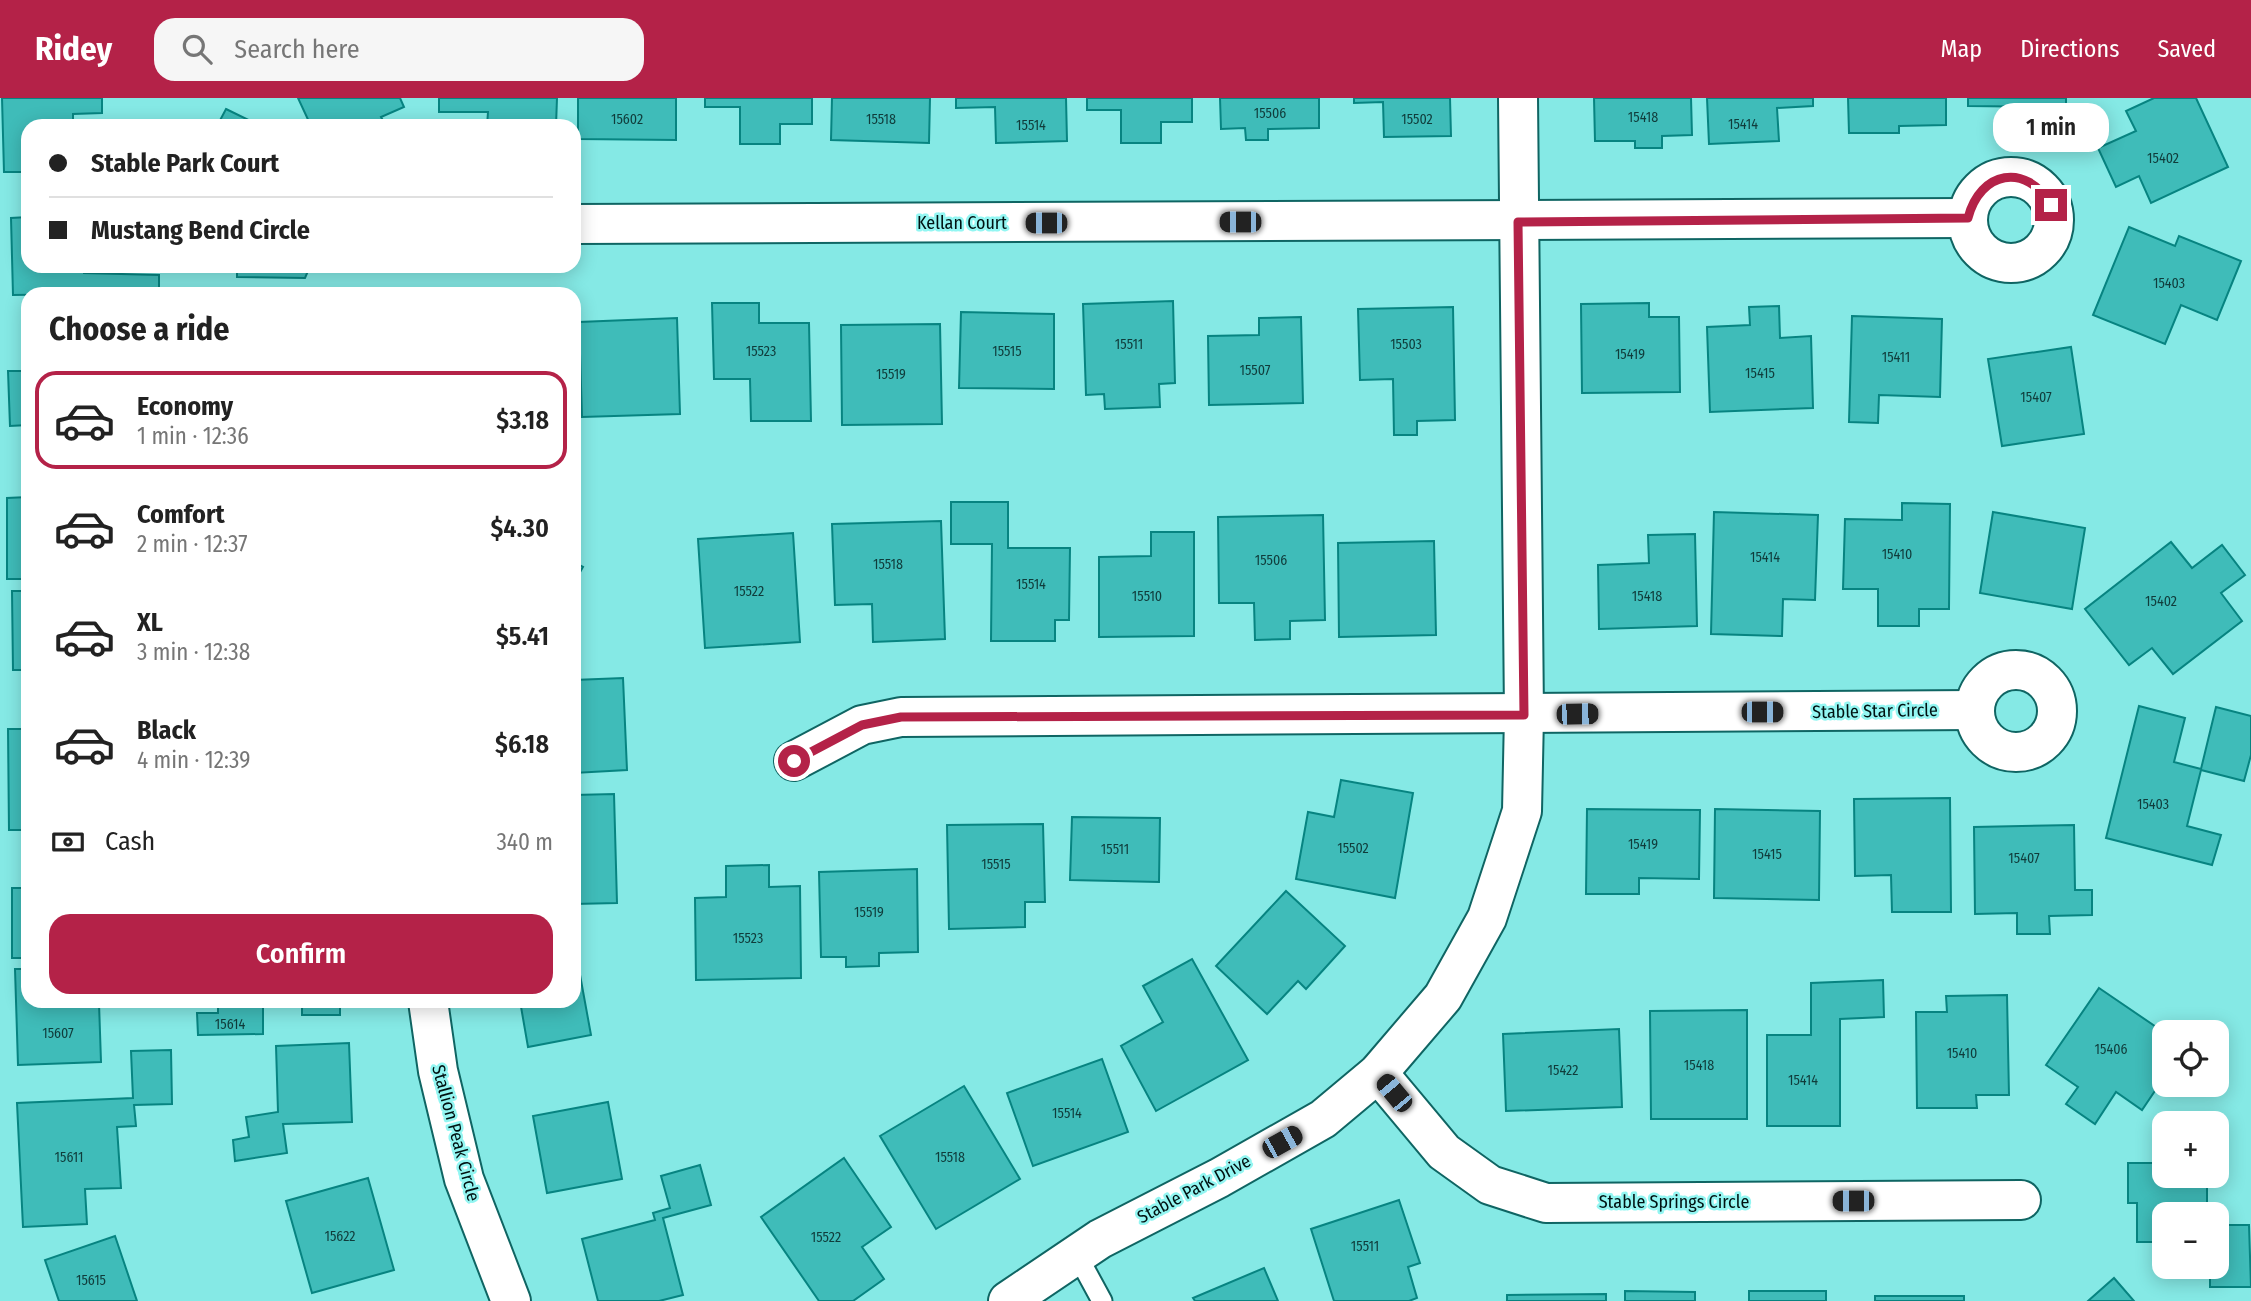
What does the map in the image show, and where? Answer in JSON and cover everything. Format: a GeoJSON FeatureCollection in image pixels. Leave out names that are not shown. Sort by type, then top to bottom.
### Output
{"type":"FeatureCollection","features":[{"type":"Feature","properties":{"kind":"street","name":"Stable Park Drive"},"geometry":{"type":"LineString","coordinates":[[1008,1301],[1100,1239],[1219,1178],[1323,1119],[1378,1073],[1443,997],[1487,918],[1522,811],[1524,715],[1518,98]]}},
{"type":"Feature","properties":{"kind":"street","name":"Kellan Court"},"geometry":{"type":"LineString","coordinates":[[581,224],[1968,218]]}},
{"type":"Feature","properties":{"kind":"street","name":"Stable Star Circle"},"geometry":{"type":"LineString","coordinates":[[794,761],[862,725],[901,717],[1974,710]]}},
{"type":"Feature","properties":{"kind":"street","name":"Stallion Peak Circle"},"geometry":{"type":"LineString","coordinates":[[429,1008],[438,1072],[464,1179],[511,1301]]}},
{"type":"Feature","properties":{"kind":"street","name":"Stable Springs Circle"},"geometry":{"type":"LineString","coordinates":[[1378,1073],[1444,1152],[1490,1185],[1546,1203],[2021,1200]]}},
{"type":"Feature","properties":{"kind":"lane"},"geometry":{"type":"LineString","coordinates":[[1077,1255],[1102,1301]]}},
{"type":"Feature","properties":{"kind":"building"},"geometry":{"type":"Polygon","coordinates":[[[2,98],[102,98],[102,113],[73,114],[73,119],[21,119],[21,172],[4,172],[2,98]]]}},
{"type":"Feature","properties":{"kind":"building"},"geometry":{"type":"Polygon","coordinates":[[[298,98],[400,98],[404,107],[381,117],[382,119],[308,119],[298,98]]]}},
{"type":"Feature","properties":{"kind":"building"},"geometry":{"type":"Polygon","coordinates":[[[439,98],[557,98],[556,119],[488,119],[488,112],[439,112],[439,98]]]}},
{"type":"Feature","properties":{"kind":"building"},"geometry":{"type":"Polygon","coordinates":[[[578,98],[676,98],[676,140],[581,139],[581,119],[578,119],[578,98]]]}},
{"type":"Feature","properties":{"kind":"building"},"geometry":{"type":"Polygon","coordinates":[[[705,98],[812,98],[812,124],[780,124],[780,144],[740,144],[740,107],[705,107],[705,98]]]}},
{"type":"Feature","properties":{"kind":"building"},"geometry":{"type":"Polygon","coordinates":[[[832,98],[930,98],[929,143],[831,140],[832,98]]]}},
{"type":"Feature","properties":{"kind":"building"},"geometry":{"type":"Polygon","coordinates":[[[956,98],[1066,98],[1067,141],[996,143],[995,107],[956,108],[956,98]]]}},
{"type":"Feature","properties":{"kind":"building"},"geometry":{"type":"Polygon","coordinates":[[[1087,98],[1192,98],[1192,122],[1161,122],[1161,143],[1121,143],[1121,110],[1087,110],[1087,98]]]}},
{"type":"Feature","properties":{"kind":"building"},"geometry":{"type":"Polygon","coordinates":[[[1220,98],[1319,98],[1319,128],[1268,129],[1268,140],[1246,140],[1245,128],[1221,129],[1220,98]]]}},
{"type":"Feature","properties":{"kind":"building"},"geometry":{"type":"Polygon","coordinates":[[[1354,98],[1450,98],[1451,136],[1384,137],[1383,102],[1354,103],[1354,98]]]}},
{"type":"Feature","properties":{"kind":"building"},"geometry":{"type":"Polygon","coordinates":[[[1594,98],[1691,98],[1692,135],[1662,136],[1662,148],[1635,148],[1635,141],[1595,141],[1594,98]]]}},
{"type":"Feature","properties":{"kind":"building"},"geometry":{"type":"Polygon","coordinates":[[[1707,98],[1813,98],[1813,106],[1777,108],[1779,141],[1709,144],[1707,98]]]}},
{"type":"Feature","properties":{"kind":"building"},"geometry":{"type":"Polygon","coordinates":[[[1848,98],[1946,98],[1946,125],[1899,126],[1899,133],[1849,133],[1848,98]]]}},
{"type":"Feature","properties":{"kind":"building"},"geometry":{"type":"Polygon","coordinates":[[[1968,98],[2066,98],[2066,107],[1968,106],[1968,98]]]}},
{"type":"Feature","properties":{"kind":"building"},"geometry":{"type":"Polygon","coordinates":[[[2154,98],[2196,98],[2228,167],[2151,203],[2139,176],[2116,187],[2098,148],[2136,131],[2126,111],[2154,98]]]}},
{"type":"Feature","properties":{"kind":"building"},"geometry":{"type":"Polygon","coordinates":[[[226,109],[247,119],[221,119],[226,109]]]}},
{"type":"Feature","properties":{"kind":"building"},"geometry":{"type":"Polygon","coordinates":[[[21,217],[21,273],[159,275],[159,287],[21,287],[21,295],[13,295],[11,218],[21,217]]]}},
{"type":"Feature","properties":{"kind":"building"},"geometry":{"type":"Polygon","coordinates":[[[2129,227],[2175,246],[2179,236],[2241,261],[2217,320],[2181,305],[2165,344],[2093,315],[2129,227]]]}},
{"type":"Feature","properties":{"kind":"building"},"geometry":{"type":"Polygon","coordinates":[[[237,273],[307,273],[305,278],[237,277],[237,273]]]}},
{"type":"Feature","properties":{"kind":"building"},"geometry":{"type":"Polygon","coordinates":[[[1173,301],[1175,383],[1159,384],[1160,407],[1105,409],[1104,394],[1086,395],[1083,304],[1173,301]]]}},
{"type":"Feature","properties":{"kind":"building"},"geometry":{"type":"Polygon","coordinates":[[[712,303],[759,303],[759,323],[809,323],[811,421],[751,421],[750,379],[714,379],[712,303]]]}},
{"type":"Feature","properties":{"kind":"building"},"geometry":{"type":"Polygon","coordinates":[[[1649,303],[1649,317],[1679,317],[1680,392],[1582,393],[1581,304],[1649,303]]]}},
{"type":"Feature","properties":{"kind":"building"},"geometry":{"type":"Polygon","coordinates":[[[1779,306],[1780,338],[1811,336],[1813,408],[1710,412],[1707,327],[1750,325],[1749,307],[1779,306]]]}},
{"type":"Feature","properties":{"kind":"building"},"geometry":{"type":"Polygon","coordinates":[[[1453,307],[1455,420],[1417,421],[1417,435],[1394,435],[1393,379],[1360,380],[1358,309],[1453,307]]]}},
{"type":"Feature","properties":{"kind":"building"},"geometry":{"type":"Polygon","coordinates":[[[961,312],[1054,314],[1054,389],[959,388],[961,312]]]}},
{"type":"Feature","properties":{"kind":"building"},"geometry":{"type":"Polygon","coordinates":[[[1852,316],[1942,319],[1940,397],[1879,395],[1878,423],[1849,422],[1852,316]]]}},
{"type":"Feature","properties":{"kind":"building"},"geometry":{"type":"Polygon","coordinates":[[[1301,317],[1303,403],[1209,405],[1208,336],[1259,335],[1259,318],[1301,317]]]}},
{"type":"Feature","properties":{"kind":"building"},"geometry":{"type":"Polygon","coordinates":[[[677,318],[680,414],[582,417],[581,322],[677,318]]]}},
{"type":"Feature","properties":{"kind":"building"},"geometry":{"type":"Polygon","coordinates":[[[940,324],[942,424],[842,425],[841,325],[940,324]]]}},
{"type":"Feature","properties":{"kind":"building"},"geometry":{"type":"Polygon","coordinates":[[[2071,347],[2084,434],[2002,446],[1988,359],[2071,347]]]}},
{"type":"Feature","properties":{"kind":"building"},"geometry":{"type":"Polygon","coordinates":[[[8,371],[21,371],[21,425],[10,426],[8,371]]]}},
{"type":"Feature","properties":{"kind":"building"},"geometry":{"type":"Polygon","coordinates":[[[21,497],[21,579],[7,579],[7,498],[21,497]]]}},
{"type":"Feature","properties":{"kind":"building"},"geometry":{"type":"Polygon","coordinates":[[[951,502],[1008,502],[1008,548],[1070,548],[1069,620],[1055,620],[1055,641],[991,641],[992,544],[951,544],[951,502]]]}},
{"type":"Feature","properties":{"kind":"building"},"geometry":{"type":"Polygon","coordinates":[[[1902,503],[1950,504],[1949,609],[1919,609],[1919,626],[1878,626],[1878,589],[1843,589],[1845,519],[1902,520],[1902,503]]]}},
{"type":"Feature","properties":{"kind":"building"},"geometry":{"type":"Polygon","coordinates":[[[1714,512],[1818,515],[1815,600],[1783,599],[1782,636],[1711,634],[1714,512]]]}},
{"type":"Feature","properties":{"kind":"building"},"geometry":{"type":"Polygon","coordinates":[[[1993,512],[2085,528],[2072,609],[1980,593],[1993,512]]]}},
{"type":"Feature","properties":{"kind":"building"},"geometry":{"type":"Polygon","coordinates":[[[1323,515],[1325,620],[1290,621],[1290,639],[1255,640],[1254,603],[1219,603],[1218,517],[1323,515]]]}},
{"type":"Feature","properties":{"kind":"building"},"geometry":{"type":"Polygon","coordinates":[[[941,521],[945,639],[873,642],[872,604],[835,605],[832,524],[941,521]]]}},
{"type":"Feature","properties":{"kind":"building"},"geometry":{"type":"Polygon","coordinates":[[[1151,532],[1194,532],[1194,636],[1099,637],[1099,557],[1151,556],[1151,532]]]}},
{"type":"Feature","properties":{"kind":"building"},"geometry":{"type":"Polygon","coordinates":[[[793,533],[800,642],[705,648],[698,539],[793,533]]]}},
{"type":"Feature","properties":{"kind":"building"},"geometry":{"type":"Polygon","coordinates":[[[1695,534],[1697,626],[1599,629],[1598,565],[1649,563],[1648,535],[1695,534]]]}},
{"type":"Feature","properties":{"kind":"building"},"geometry":{"type":"Polygon","coordinates":[[[1434,541],[1436,635],[1339,637],[1338,543],[1434,541]]]}},
{"type":"Feature","properties":{"kind":"building"},"geometry":{"type":"Polygon","coordinates":[[[2171,542],[2192,568],[2222,545],[2245,575],[2221,593],[2242,621],[2173,674],[2152,648],[2129,665],[2085,609],[2171,542]]]}},
{"type":"Feature","properties":{"kind":"building"},"geometry":{"type":"Polygon","coordinates":[[[12,591],[21,591],[21,670],[13,670],[12,591]]]}},
{"type":"Feature","properties":{"kind":"building"},"geometry":{"type":"Polygon","coordinates":[[[623,678],[627,770],[581,773],[581,680],[623,678]]]}},
{"type":"Feature","properties":{"kind":"building"},"geometry":{"type":"Polygon","coordinates":[[[2139,706],[2185,718],[2174,762],[2201,769],[2216,707],[2251,716],[2251,755],[2244,781],[2201,770],[2187,826],[2221,835],[2212,865],[2106,838],[2139,706]]]}},
{"type":"Feature","properties":{"kind":"building"},"geometry":{"type":"Polygon","coordinates":[[[8,729],[21,729],[21,830],[9,830],[8,729]]]}},
{"type":"Feature","properties":{"kind":"building"},"geometry":{"type":"Polygon","coordinates":[[[1341,780],[1413,793],[1395,898],[1296,879],[1308,812],[1334,817],[1341,780]]]}},
{"type":"Feature","properties":{"kind":"building"},"geometry":{"type":"Polygon","coordinates":[[[614,794],[617,903],[581,904],[581,795],[614,794]]]}},
{"type":"Feature","properties":{"kind":"building"},"geometry":{"type":"Polygon","coordinates":[[[1950,798],[1951,912],[1892,912],[1891,875],[1855,876],[1854,799],[1950,798]]]}},
{"type":"Feature","properties":{"kind":"building"},"geometry":{"type":"Polygon","coordinates":[[[1587,809],[1700,810],[1699,879],[1639,878],[1639,894],[1586,894],[1587,809]]]}},
{"type":"Feature","properties":{"kind":"building"},"geometry":{"type":"Polygon","coordinates":[[[1715,809],[1820,811],[1819,900],[1714,898],[1715,809]]]}},
{"type":"Feature","properties":{"kind":"building"},"geometry":{"type":"Polygon","coordinates":[[[1072,817],[1160,818],[1159,882],[1070,880],[1072,817]]]}},
{"type":"Feature","properties":{"kind":"building"},"geometry":{"type":"Polygon","coordinates":[[[1043,824],[1045,902],[1025,902],[1025,927],[949,929],[947,825],[1043,824]]]}},
{"type":"Feature","properties":{"kind":"building"},"geometry":{"type":"Polygon","coordinates":[[[2074,825],[2075,890],[2092,890],[2092,915],[2049,916],[2050,934],[2017,934],[2017,913],[1975,914],[1974,827],[2074,825]]]}},
{"type":"Feature","properties":{"kind":"building"},"geometry":{"type":"Polygon","coordinates":[[[769,865],[769,887],[800,886],[801,978],[696,980],[695,898],[726,897],[726,866],[769,865]]]}},
{"type":"Feature","properties":{"kind":"building"},"geometry":{"type":"Polygon","coordinates":[[[917,869],[918,952],[879,953],[879,966],[846,967],[846,957],[821,957],[819,872],[917,869]]]}},
{"type":"Feature","properties":{"kind":"building"},"geometry":{"type":"Polygon","coordinates":[[[12,888],[21,888],[21,958],[12,958],[12,888]]]}},
{"type":"Feature","properties":{"kind":"building"},"geometry":{"type":"Polygon","coordinates":[[[1286,891],[1345,946],[1306,989],[1298,981],[1267,1014],[1216,966],[1286,891]]]}},
{"type":"Feature","properties":{"kind":"building"},"geometry":{"type":"Polygon","coordinates":[[[1192,959],[1248,1060],[1156,1111],[1121,1046],[1163,1022],[1143,986],[1192,959]]]}},
{"type":"Feature","properties":{"kind":"building"},"geometry":{"type":"Polygon","coordinates":[[[15,969],[21,969],[21,1008],[99,1008],[101,1062],[18,1065],[15,969]]]}},
{"type":"Feature","properties":{"kind":"building"},"geometry":{"type":"Polygon","coordinates":[[[581,980],[591,1035],[528,1047],[521,1008],[581,1008],[581,980]]]}},
{"type":"Feature","properties":{"kind":"building"},"geometry":{"type":"Polygon","coordinates":[[[1883,980],[1884,1017],[1840,1019],[1840,1126],[1767,1126],[1767,1035],[1811,1035],[1811,983],[1883,980]]]}},
{"type":"Feature","properties":{"kind":"building"},"geometry":{"type":"Polygon","coordinates":[[[2099,988],[2152,1024],[2152,1095],[2142,1110],[2116,1092],[2095,1124],[2066,1104],[2078,1087],[2046,1065],[2099,988]]]}},
{"type":"Feature","properties":{"kind":"building"},"geometry":{"type":"Polygon","coordinates":[[[2007,995],[2009,1095],[1976,1095],[1977,1108],[1917,1108],[1916,1012],[1947,1012],[1946,996],[2007,995]]]}},
{"type":"Feature","properties":{"kind":"building"},"geometry":{"type":"Polygon","coordinates":[[[218,1008],[263,1008],[263,1034],[198,1035],[197,1013],[218,1013],[218,1008]]]}},
{"type":"Feature","properties":{"kind":"building"},"geometry":{"type":"Polygon","coordinates":[[[302,1008],[340,1008],[340,1015],[302,1015],[302,1008]]]}},
{"type":"Feature","properties":{"kind":"building"},"geometry":{"type":"Polygon","coordinates":[[[1747,1010],[1747,1119],[1651,1119],[1650,1011],[1747,1010]]]}},
{"type":"Feature","properties":{"kind":"building"},"geometry":{"type":"Polygon","coordinates":[[[1619,1029],[1622,1107],[1506,1111],[1503,1034],[1619,1029]]]}},
{"type":"Feature","properties":{"kind":"building"},"geometry":{"type":"Polygon","coordinates":[[[349,1043],[352,1122],[283,1124],[287,1153],[235,1161],[233,1140],[249,1137],[246,1117],[278,1112],[276,1046],[349,1043]]]}},
{"type":"Feature","properties":{"kind":"building"},"geometry":{"type":"Polygon","coordinates":[[[171,1050],[172,1104],[134,1105],[136,1126],[117,1127],[121,1188],[85,1189],[87,1224],[23,1227],[17,1103],[133,1098],[131,1051],[171,1050]]]}},
{"type":"Feature","properties":{"kind":"building"},"geometry":{"type":"Polygon","coordinates":[[[1102,1059],[1128,1132],[1033,1166],[1007,1093],[1102,1059]]]}},
{"type":"Feature","properties":{"kind":"building"},"geometry":{"type":"Polygon","coordinates":[[[964,1086],[1020,1179],[936,1229],[880,1136],[964,1086]]]}},
{"type":"Feature","properties":{"kind":"building"},"geometry":{"type":"Polygon","coordinates":[[[608,1102],[622,1179],[547,1193],[533,1116],[608,1102]]]}},
{"type":"Feature","properties":{"kind":"building"},"geometry":{"type":"Polygon","coordinates":[[[844,1158],[891,1227],[862,1247],[884,1279],[853,1301],[819,1301],[761,1217],[844,1158]]]}},
{"type":"Feature","properties":{"kind":"building"},"geometry":{"type":"Polygon","coordinates":[[[2128,1163],[2152,1163],[2152,1188],[2207,1188],[2207,1202],[2152,1202],[2152,1242],[2137,1242],[2137,1203],[2128,1203],[2128,1163]]]}},
{"type":"Feature","properties":{"kind":"building"},"geometry":{"type":"Polygon","coordinates":[[[700,1165],[711,1205],[663,1218],[683,1295],[659,1301],[598,1301],[582,1239],[655,1220],[653,1213],[670,1208],[661,1176],[700,1165]]]}},
{"type":"Feature","properties":{"kind":"building"},"geometry":{"type":"Polygon","coordinates":[[[368,1178],[394,1270],[312,1293],[286,1201],[368,1178]]]}},
{"type":"Feature","properties":{"kind":"building"},"geometry":{"type":"Polygon","coordinates":[[[1399,1200],[1420,1263],[1408,1267],[1417,1298],[1409,1301],[1334,1301],[1311,1229],[1399,1200]]]}},
{"type":"Feature","properties":{"kind":"building"},"geometry":{"type":"Polygon","coordinates":[[[2229,1225],[2249,1225],[2251,1287],[2210,1287],[2210,1279],[2229,1279],[2229,1225]]]}},
{"type":"Feature","properties":{"kind":"building"},"geometry":{"type":"Polygon","coordinates":[[[115,1236],[137,1301],[59,1301],[45,1260],[115,1236]]]}},
{"type":"Feature","properties":{"kind":"building"},"geometry":{"type":"Polygon","coordinates":[[[1264,1268],[1278,1301],[1195,1301],[1193,1298],[1264,1268]]]}},
{"type":"Feature","properties":{"kind":"building"},"geometry":{"type":"Polygon","coordinates":[[[2114,1278],[2134,1301],[2088,1301],[2114,1278]]]}},
{"type":"Feature","properties":{"kind":"building"},"geometry":{"type":"Polygon","coordinates":[[[1625,1291],[1695,1292],[1695,1301],[1625,1301],[1625,1291]]]}},
{"type":"Feature","properties":{"kind":"building"},"geometry":{"type":"Polygon","coordinates":[[[1749,1291],[1826,1291],[1826,1301],[1749,1301],[1749,1291]]]}},
{"type":"Feature","properties":{"kind":"building"},"geometry":{"type":"Polygon","coordinates":[[[1606,1294],[1606,1301],[1507,1301],[1507,1295],[1606,1294]]]}},
{"type":"Feature","properties":{"kind":"building"},"geometry":{"type":"Polygon","coordinates":[[[1875,1296],[1964,1296],[1964,1301],[1875,1301],[1875,1296]]]}},
{"type":"Feature","properties":{"kind":"route"},"geometry":{"type":"LineString","coordinates":[[794,761],[862,725],[901,717],[1524,715],[1518,222],[1968,218],[1979,191],[1991,182],[2005,177],[2019,177],[2033,182],[2044,192],[2051,205]]}}]}
